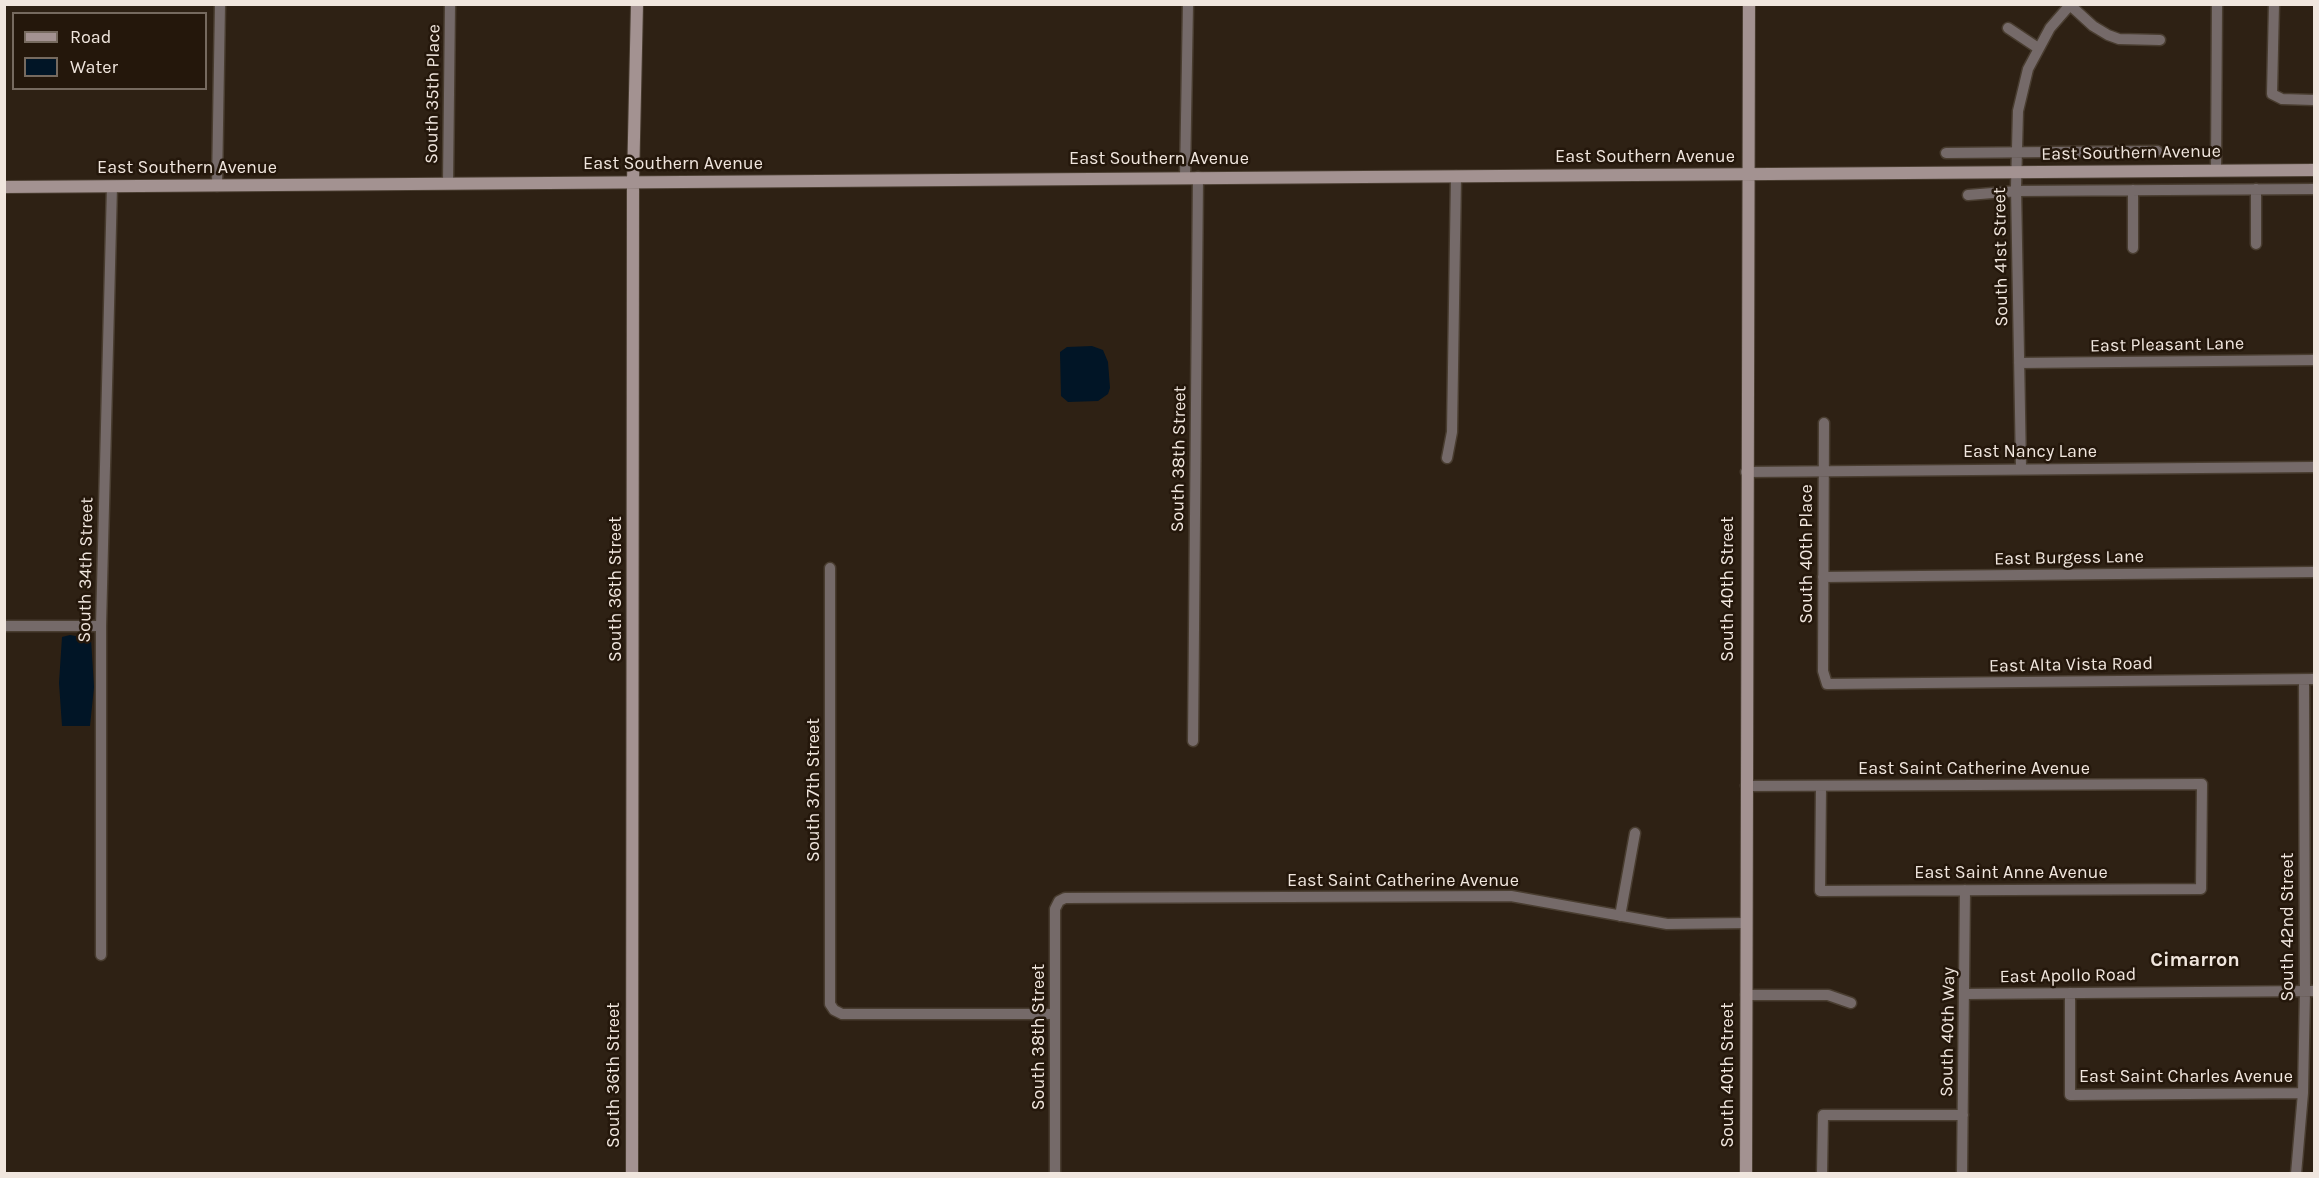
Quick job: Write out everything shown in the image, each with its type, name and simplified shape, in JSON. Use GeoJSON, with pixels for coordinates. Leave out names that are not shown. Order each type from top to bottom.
{"type":"FeatureCollection","features":[{"type":"Feature","properties":{"kind":"main road","name":"South 36th Street"},"geometry":{"type":"LineString","coordinates":[[632,1173],[633,182],[637,4]]}},
{"type":"Feature","properties":{"kind":"main road","name":"South 40th Street"},"geometry":{"type":"LineString","coordinates":[[1746,1173],[1746,471],[1749,4]]}},
{"type":"Feature","properties":{"kind":"main road","name":"East Southern Avenue"},"geometry":{"type":"LineString","coordinates":[[4,187],[2314,170]]}},
{"type":"Feature","properties":{"kind":"street"},"geometry":{"type":"LineString","coordinates":[[217,186],[220,4]]}},
{"type":"Feature","properties":{"kind":"street","name":"South 35th Place"},"geometry":{"type":"LineString","coordinates":[[448,183],[450,4]]}},
{"type":"Feature","properties":{"kind":"street"},"geometry":{"type":"LineString","coordinates":[[1185,177],[1188,4]]}},
{"type":"Feature","properties":{"kind":"street"},"geometry":{"type":"LineString","coordinates":[[2070,4],[2093,26],[2108,35],[2120,39],[2160,40]]}},
{"type":"Feature","properties":{"kind":"street","name":"South 41st Street"},"geometry":{"type":"LineString","coordinates":[[2021,468],[2016,191],[2021,93],[2038,48],[2050,27],[2070,4]]}},
{"type":"Feature","properties":{"kind":"street"},"geometry":{"type":"LineString","coordinates":[[2216,170],[2217,4]]}},
{"type":"Feature","properties":{"kind":"street"},"geometry":{"type":"LineString","coordinates":[[2274,4],[2271,84],[2275,97],[2314,100]]}},
{"type":"Feature","properties":{"kind":"street"},"geometry":{"type":"LineString","coordinates":[[2008,28],[2038,48]]}},
{"type":"Feature","properties":{"kind":"street","name":"East Southern Avenue"},"geometry":{"type":"LineString","coordinates":[[1946,153],[2157,151]]}},
{"type":"Feature","properties":{"kind":"street"},"geometry":{"type":"LineString","coordinates":[[1447,458],[1452,432],[1456,176]]}},
{"type":"Feature","properties":{"kind":"street","name":"South 38th Street"},"geometry":{"type":"LineString","coordinates":[[1193,741],[1198,177]]}},
{"type":"Feature","properties":{"kind":"street","name":"South 34th Street"},"geometry":{"type":"LineString","coordinates":[[101,955],[101,626],[112,186]]}},
{"type":"Feature","properties":{"kind":"street"},"geometry":{"type":"LineString","coordinates":[[2256,189],[2256,244]]}},
{"type":"Feature","properties":{"kind":"street","name":"East Southern Avenue"},"geometry":{"type":"LineString","coordinates":[[1968,195],[2016,191],[2314,189]]}},
{"type":"Feature","properties":{"kind":"street"},"geometry":{"type":"LineString","coordinates":[[2133,190],[2133,248]]}},
{"type":"Feature","properties":{"kind":"street","name":"East Pleasant Lane"},"geometry":{"type":"LineString","coordinates":[[2019,363],[2314,360]]}},
{"type":"Feature","properties":{"kind":"street","name":"South 40th Place"},"geometry":{"type":"LineString","coordinates":[[1824,423],[1823,671],[1827,684]]}},
{"type":"Feature","properties":{"kind":"street","name":"East Nancy Lane"},"geometry":{"type":"LineString","coordinates":[[1746,471],[2314,467]]}},
{"type":"Feature","properties":{"kind":"street","name":"South 37th Street"},"geometry":{"type":"LineString","coordinates":[[830,568],[830,1004],[834,1010],[842,1014],[1054,1014]]}},
{"type":"Feature","properties":{"kind":"street","name":"East Burgess Lane"},"geometry":{"type":"LineString","coordinates":[[1823,576],[2314,572]]}},
{"type":"Feature","properties":{"kind":"street"},"geometry":{"type":"LineString","coordinates":[[4,626],[101,626]]}},
{"type":"Feature","properties":{"kind":"street","name":"East Alta Vista Road"},"geometry":{"type":"LineString","coordinates":[[1827,684],[2309,680]]}},
{"type":"Feature","properties":{"kind":"street","name":"South 42nd Street"},"geometry":{"type":"LineString","coordinates":[[2296,1173],[2310,991],[2309,680]]}},
{"type":"Feature","properties":{"kind":"street","name":"East Saint Catherine Avenue"},"geometry":{"type":"LineString","coordinates":[[1746,786],[2202,784],[2201,889]]}},
{"type":"Feature","properties":{"kind":"street","name":"East Saint Anne Avenue"},"geometry":{"type":"LineString","coordinates":[[1821,786],[1820,891],[2201,889]]}},
{"type":"Feature","properties":{"kind":"street"},"geometry":{"type":"LineString","coordinates":[[1620,916],[1635,833]]}},
{"type":"Feature","properties":{"kind":"street","name":"South 40th Way"},"geometry":{"type":"LineString","coordinates":[[1962,1173],[1965,890]]}},
{"type":"Feature","properties":{"kind":"street","name":"East Saint Catherine Avenue"},"geometry":{"type":"LineString","coordinates":[[1059,901],[1065,898],[1511,896],[1667,924],[1746,923]]}},
{"type":"Feature","properties":{"kind":"street","name":"South 38th Street"},"geometry":{"type":"LineString","coordinates":[[1055,1173],[1055,909],[1059,901]]}},
{"type":"Feature","properties":{"kind":"street","name":"East Apollo Road"},"geometry":{"type":"LineString","coordinates":[[1965,994],[2310,991]]}},
{"type":"Feature","properties":{"kind":"street","name":"East Saint Charles Avenue"},"geometry":{"type":"LineString","coordinates":[[2070,993],[2070,1095],[2303,1093]]}},
{"type":"Feature","properties":{"kind":"street"},"geometry":{"type":"LineString","coordinates":[[1746,995],[1828,995],[1851,1003]]}},
{"type":"Feature","properties":{"kind":"street"},"geometry":{"type":"LineString","coordinates":[[1822,1173],[1822,1114],[1963,1114]]}},
{"type":"Feature","properties":{"kind":"water"},"geometry":{"type":"Polygon","coordinates":[[[1092,346],[1103,350],[1108,362],[1110,388],[1108,394],[1098,401],[1068,402],[1061,396],[1060,352],[1067,347],[1092,346]]]}},
{"type":"Feature","properties":{"kind":"water"},"geometry":{"type":"Polygon","coordinates":[[[70,635],[91,639],[94,687],[90,726],[62,726],[59,683],[62,637],[70,635]]]}},
{"type":"Feature","properties":{"kind":"district","name":"Cimarron"},"geometry":{"type":"Point","coordinates":[2195,960]}}]}
